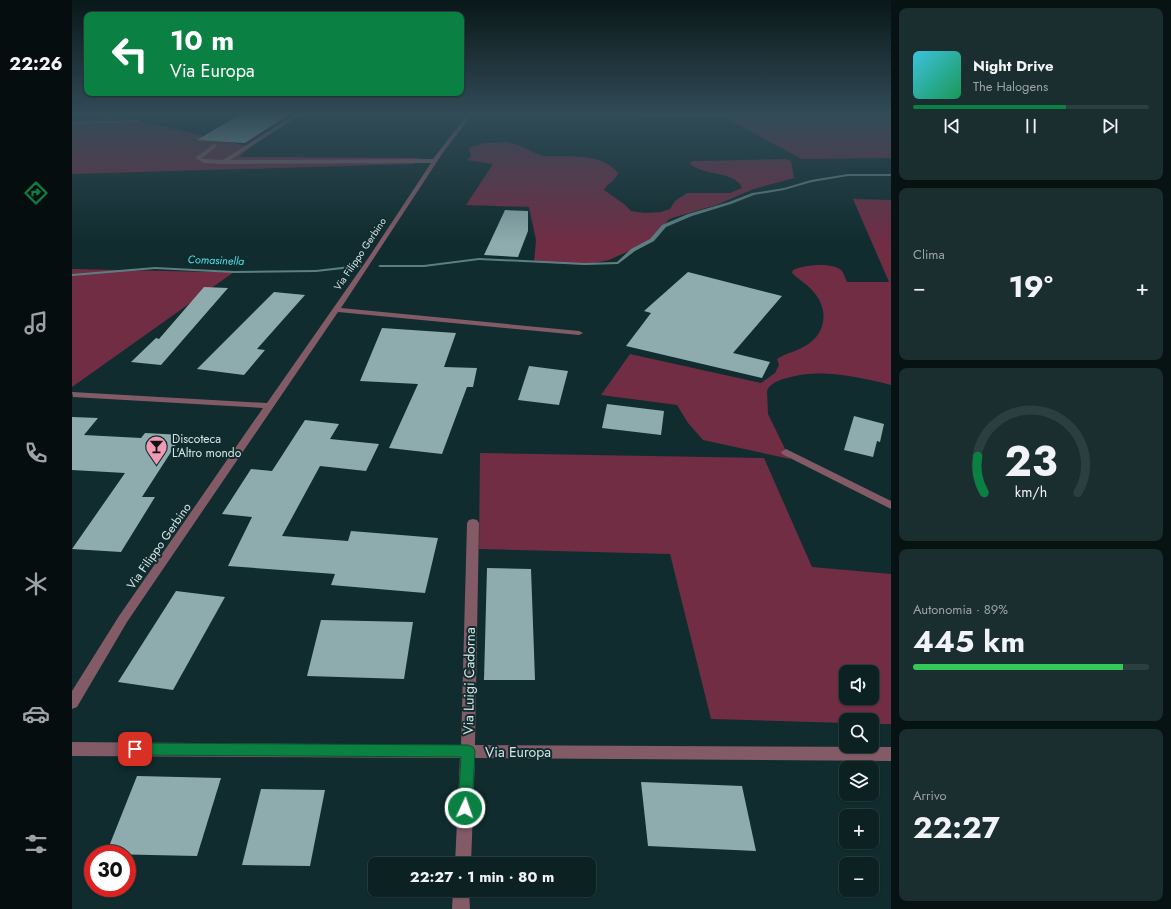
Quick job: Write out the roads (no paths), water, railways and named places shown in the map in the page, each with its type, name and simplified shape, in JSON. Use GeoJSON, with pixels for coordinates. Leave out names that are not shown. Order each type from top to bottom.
{"type":"FeatureCollection","features":[{"type":"Feature","properties":{"kind":"street"},"geometry":{"type":"LineString","coordinates":[[199,157],[204,161],[224,162],[435,161]]}},
{"type":"Feature","properties":{"kind":"street"},"geometry":{"type":"LineString","coordinates":[[224,162],[231,157]]}},
{"type":"Feature","properties":{"kind":"street","name":"Via Filippo Gerbino"},"geometry":{"type":"LineString","coordinates":[[72,703],[123,619],[336,310],[438,157]]}},
{"type":"Feature","properties":{"kind":"street"},"geometry":{"type":"LineString","coordinates":[[336,310],[579,333]]}},
{"type":"Feature","properties":{"kind":"street"},"geometry":{"type":"LineString","coordinates":[[73,394],[270,406]]}},
{"type":"Feature","properties":{"kind":"street"},"geometry":{"type":"LineString","coordinates":[[786,452],[891,505]]}},
{"type":"Feature","properties":{"kind":"street","name":"Via Luigi Cadorna"},"geometry":{"type":"LineString","coordinates":[[463,857],[468,751],[473,523]]}},
{"type":"Feature","properties":{"kind":"street","name":"Via Europa"},"geometry":{"type":"LineString","coordinates":[[72,749],[891,754]]}},
{"type":"Feature","properties":{"kind":"street"},"geometry":{"type":"LineString","coordinates":[[460,909],[461,897]]}},
{"type":"Feature","properties":{"kind":"waterway"},"geometry":{"type":"LineString","coordinates":[[380,266],[424,266],[479,259],[585,264],[618,263],[633,250],[652,240],[664,226],[690,215],[730,203],[753,194],[784,189],[811,181],[848,175],[891,175]]}},
{"type":"Feature","properties":{"kind":"waterway","name":"Comasinella"},"geometry":{"type":"LineString","coordinates":[[72,275],[155,268],[234,272],[316,271],[359,266]]}},
{"type":"Feature","properties":{"kind":"place","name":"Discoteca L'Altro mondo"},"geometry":{"type":"Point","coordinates":[156,466]}}]}
